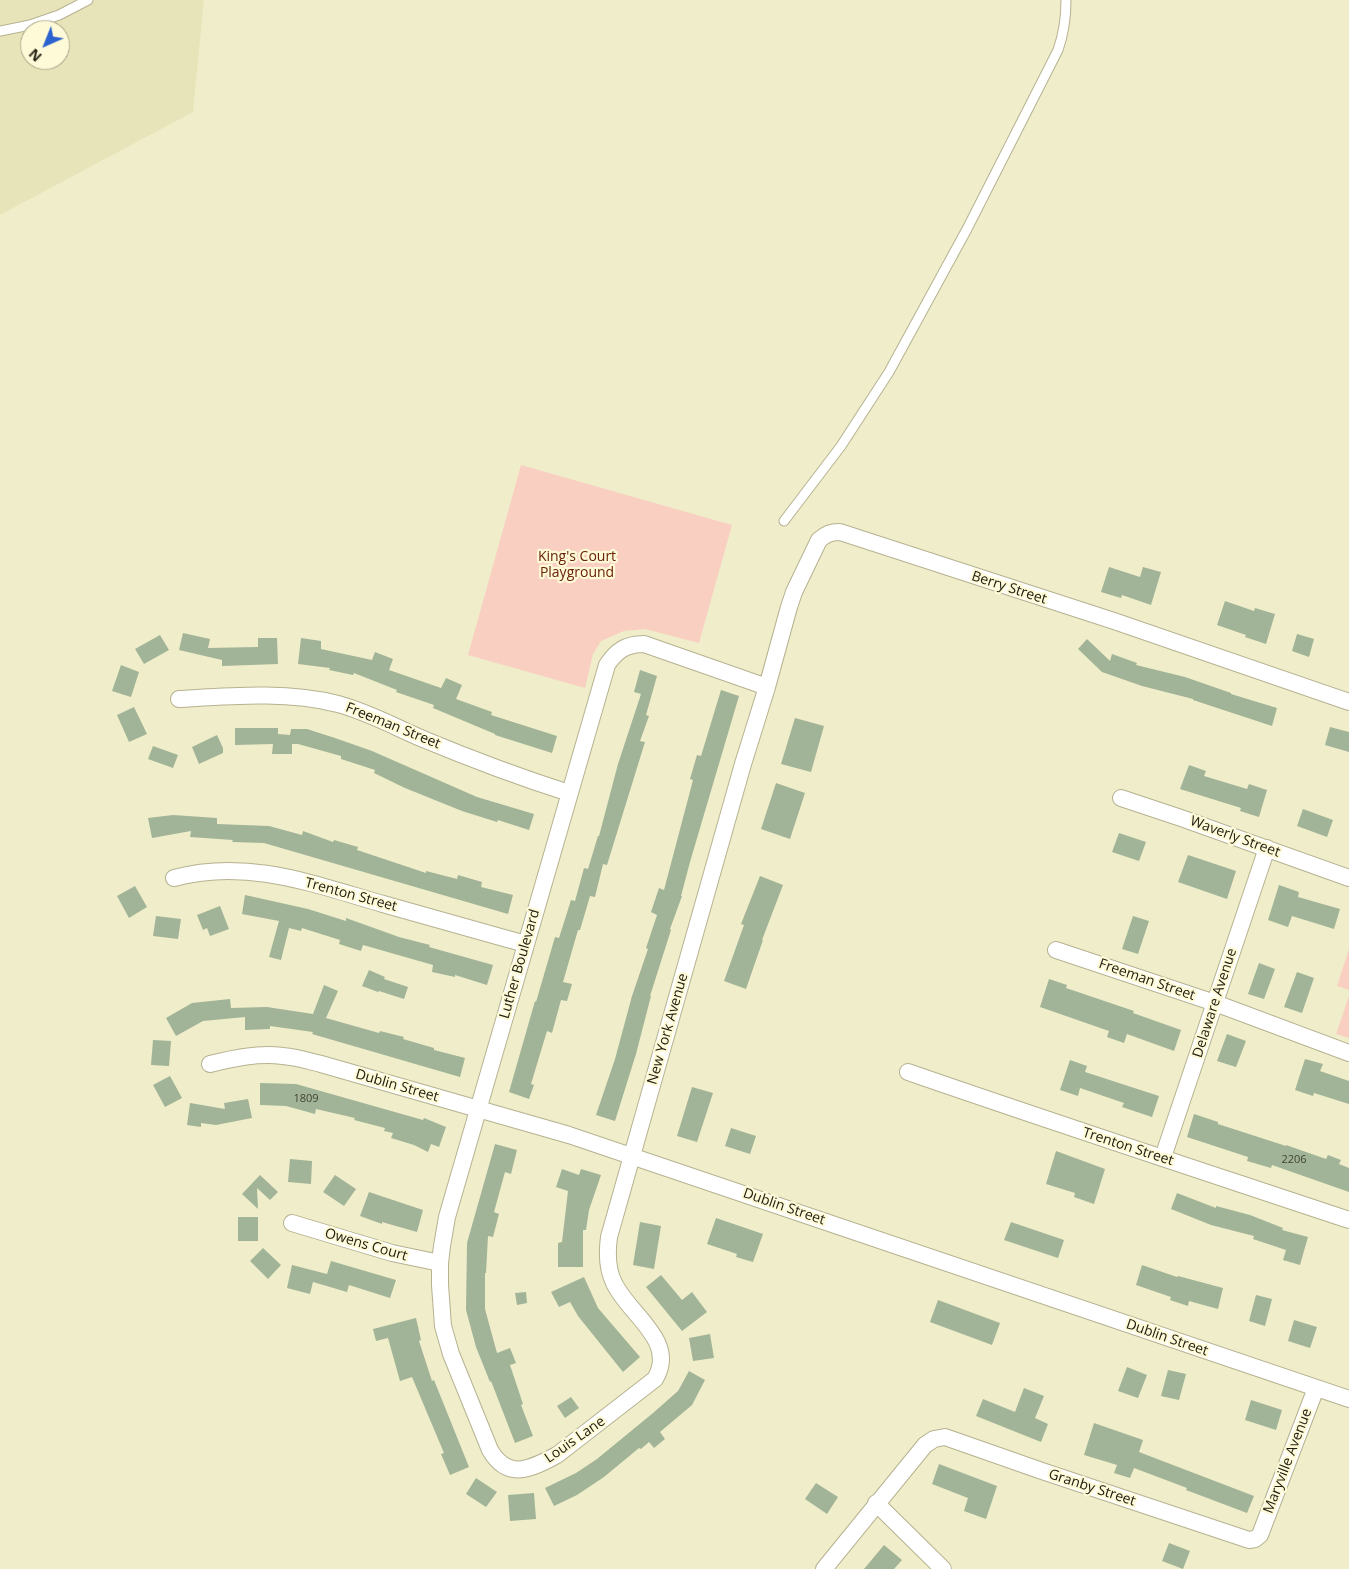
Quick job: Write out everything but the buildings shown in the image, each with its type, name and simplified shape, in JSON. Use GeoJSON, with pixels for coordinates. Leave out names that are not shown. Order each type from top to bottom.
{"type":"FeatureCollection","features":[{"type":"Feature","properties":{"kind":"street","name":"Berry Street"},"geometry":{"type":"LineString","coordinates":[[767,687],[794,592],[819,540],[826,534],[840,532],[1123,624],[1349,702]]}},
{"type":"Feature","properties":{"kind":"street","name":"Luther Boulevard"},"geometry":{"type":"LineString","coordinates":[[483,1433],[443,1326],[440,1285],[442,1246],[447,1217],[606,665],[613,655],[622,648],[633,644],[644,644],[767,687]]}},
{"type":"Feature","properties":{"kind":"street","name":"New York Avenue"},"geometry":{"type":"LineString","coordinates":[[662,1361],[656,1339],[624,1299],[614,1282],[609,1267],[609,1237],[740,774],[767,687]]}},
{"type":"Feature","properties":{"kind":"street","name":"Freeman Street"},"geometry":{"type":"LineString","coordinates":[[179,699],[287,697],[314,699],[339,704],[369,714],[483,764],[569,792]]}},
{"type":"Feature","properties":{"kind":"street","name":"Waverly Street"},"geometry":{"type":"LineString","coordinates":[[1121,798],[1349,878]]}},
{"type":"Feature","properties":{"kind":"street","name":"Delaware Avenue"},"geometry":{"type":"LineString","coordinates":[[1163,1157],[1267,848]]}},
{"type":"Feature","properties":{"kind":"street","name":"Trenton Street"},"geometry":{"type":"LineString","coordinates":[[174,878],[194,873],[216,871],[262,872],[319,885],[526,944]]}},
{"type":"Feature","properties":{"kind":"street","name":"Freeman Street"},"geometry":{"type":"LineString","coordinates":[[1056,950],[1215,1003],[1349,1053]]}},
{"type":"Feature","properties":{"kind":"street","name":"Dublin Street"},"geometry":{"type":"LineString","coordinates":[[210,1064],[239,1057],[284,1056],[321,1064],[569,1135],[1349,1399]]}},
{"type":"Feature","properties":{"kind":"street","name":"Trenton Street"},"geometry":{"type":"LineString","coordinates":[[908,1072],[1067,1128],[1163,1157],[1349,1220]]}},
{"type":"Feature","properties":{"kind":"street","name":"Owens Court"},"geometry":{"type":"LineString","coordinates":[[292,1223],[392,1253],[440,1263]]}},
{"type":"Feature","properties":{"kind":"street","name":"Louis Lane"},"geometry":{"type":"LineString","coordinates":[[483,1433],[496,1460],[503,1466],[514,1470],[522,1470],[540,1464],[557,1455],[654,1379],[660,1370],[662,1361]]}},
{"type":"Feature","properties":{"kind":"street","name":"Maryville Avenue"},"geometry":{"type":"LineString","coordinates":[[1260,1535],[1316,1388]]}},
{"type":"Feature","properties":{"kind":"street","name":"Granby Street"},"geometry":{"type":"LineString","coordinates":[[876,1504],[924,1445],[934,1439],[945,1437],[1042,1472],[1249,1540],[1255,1539],[1260,1535]]}},
{"type":"Feature","properties":{"kind":"street"},"geometry":{"type":"LineString","coordinates":[[824,1569],[876,1504],[943,1569]]}},
{"type":"Feature","properties":{"kind":"lane"},"geometry":{"type":"LineString","coordinates":[[0,32],[30,25],[59,15],[88,0]]}},
{"type":"Feature","properties":{"kind":"lane"},"geometry":{"type":"LineString","coordinates":[[784,521],[841,446],[889,372],[967,228],[1058,50],[1064,32],[1066,0]]}},
{"type":"Feature","properties":{"kind":"shaded area"},"geometry":{"type":"Polygon","coordinates":[[[0,0],[204,0],[193,112],[0,215],[0,0]]]}},
{"type":"Feature","properties":{"kind":"green space","name":"King's Court Playground"},"geometry":{"type":"Polygon","coordinates":[[[521,465],[732,525],[699,643],[645,629],[624,631],[601,641],[593,654],[585,688],[468,655],[521,465]]]}},
{"type":"Feature","properties":{"kind":"green space"},"geometry":{"type":"Polygon","coordinates":[[[1349,949],[1349,990],[1337,986],[1349,949]]]}},
{"type":"Feature","properties":{"kind":"green space"},"geometry":{"type":"Polygon","coordinates":[[[1349,996],[1349,1038],[1336,1034],[1349,996]]]}}]}
